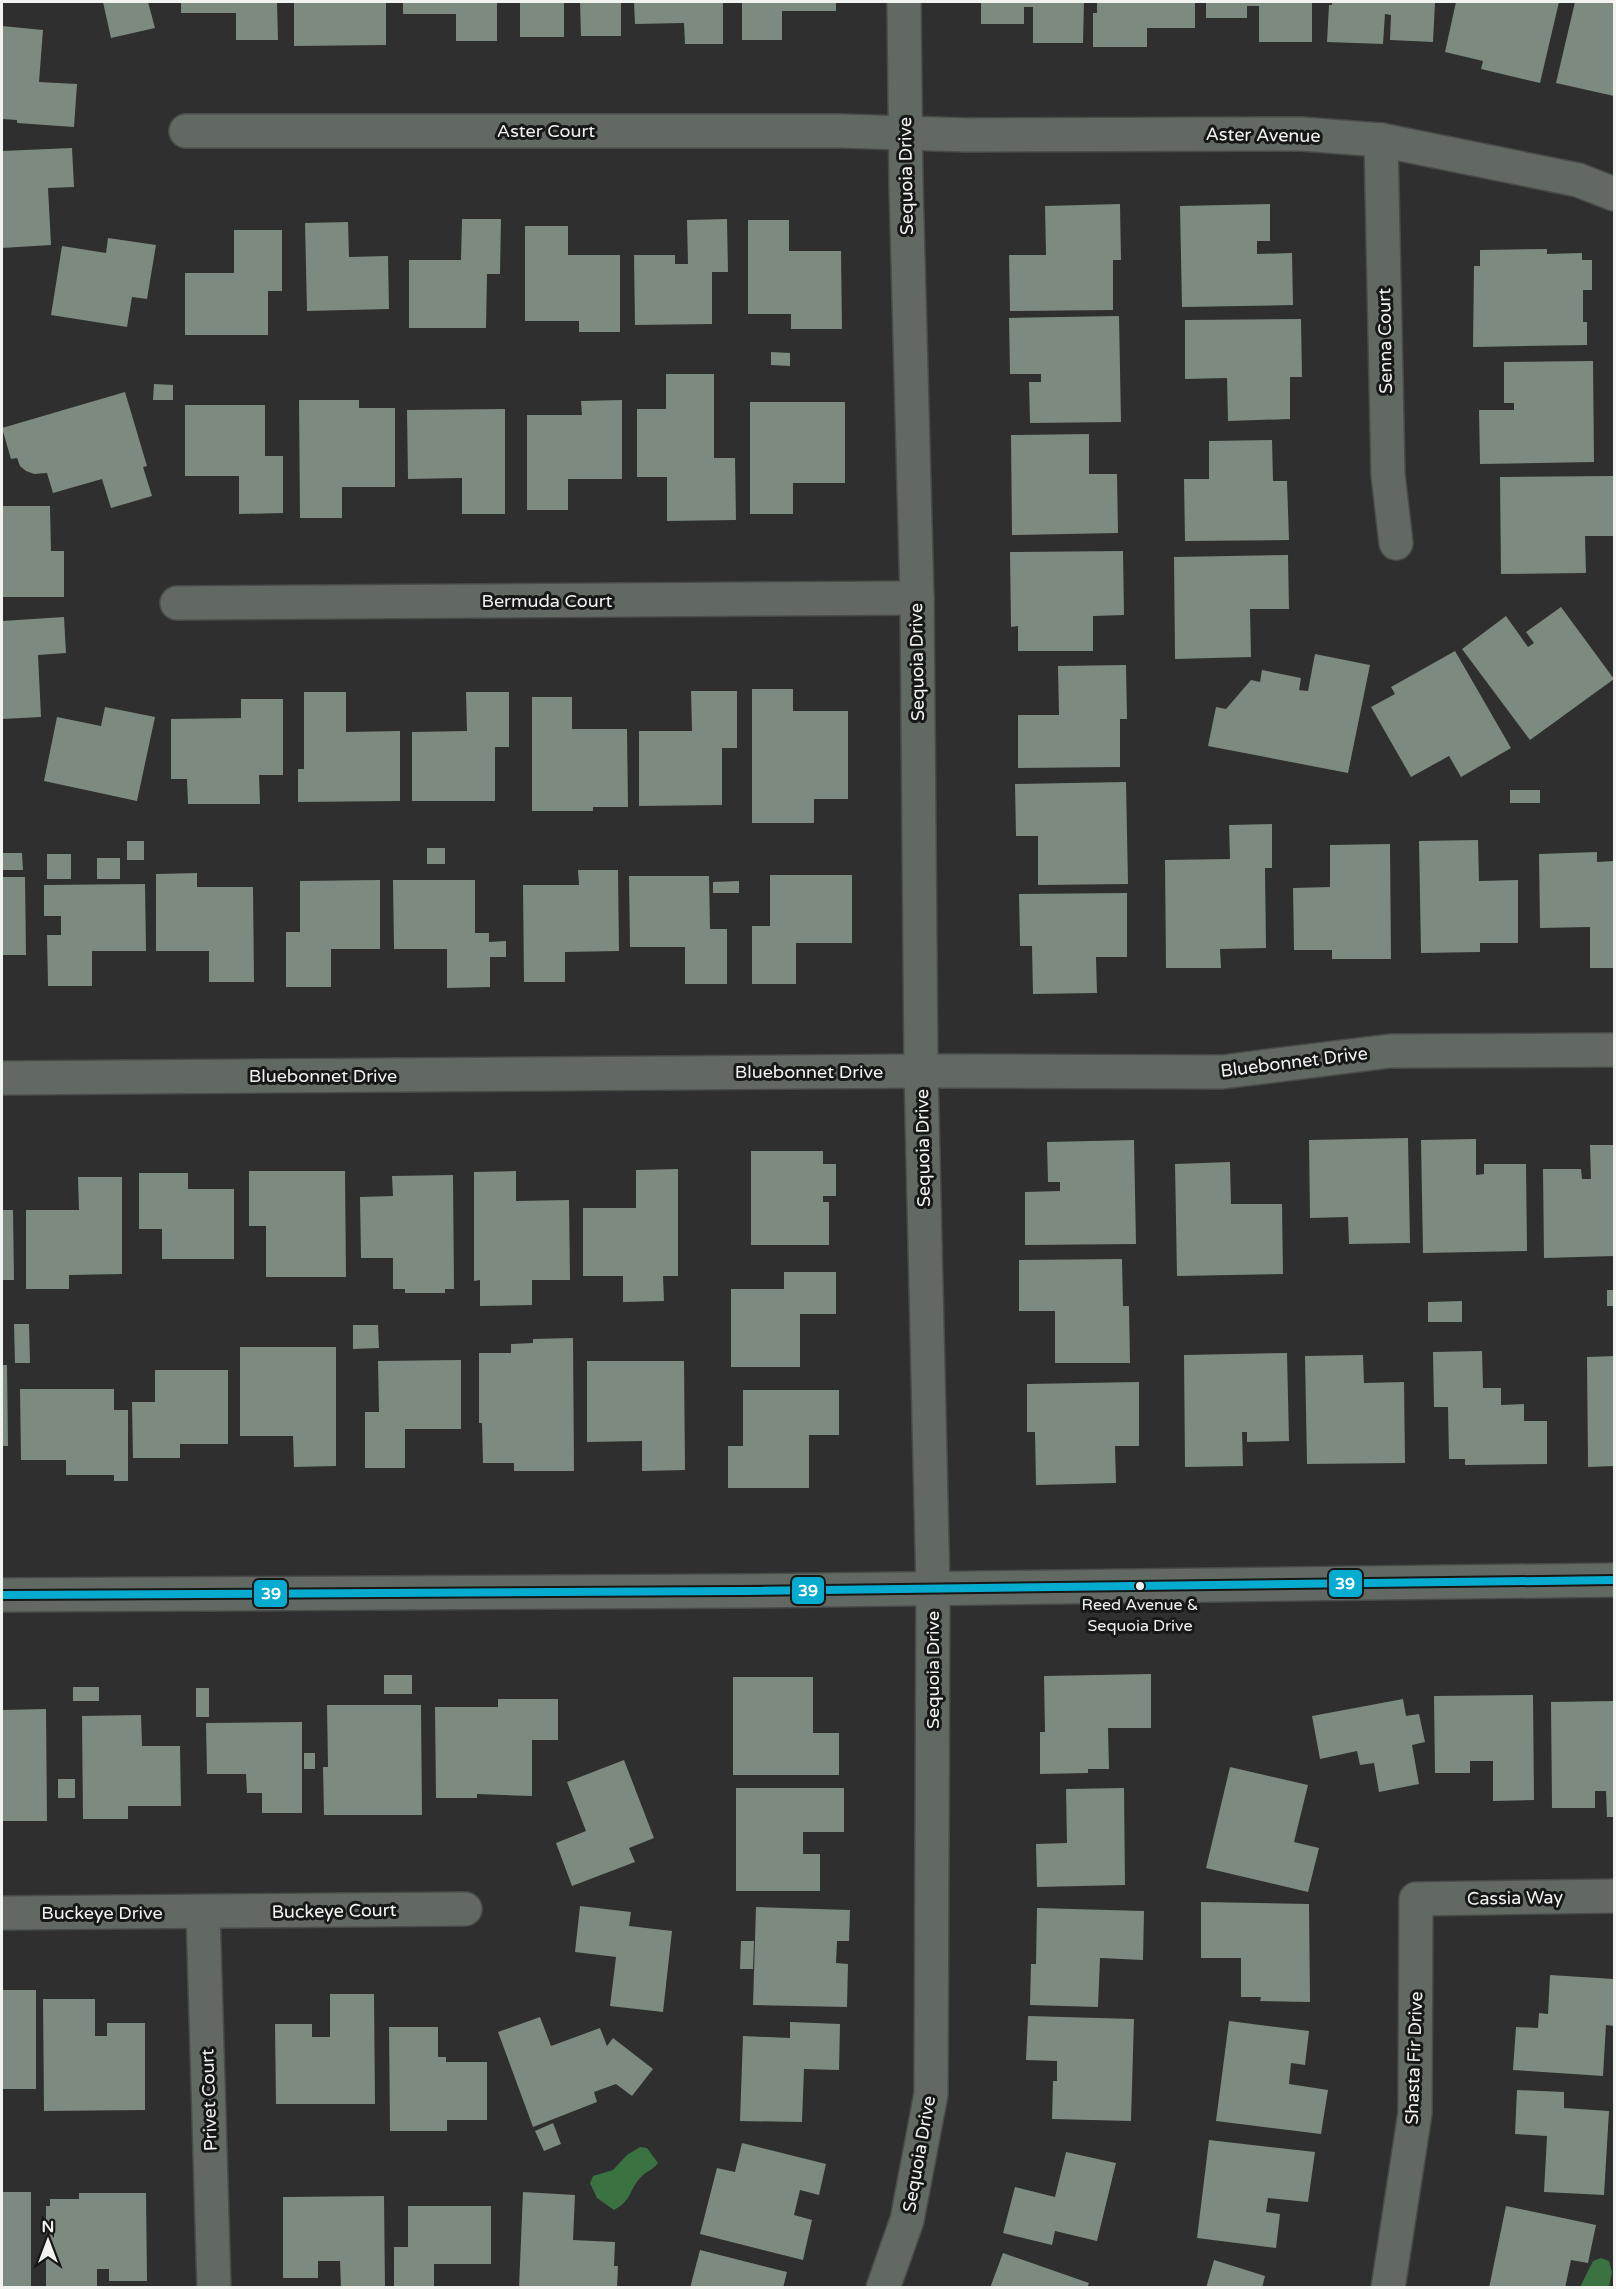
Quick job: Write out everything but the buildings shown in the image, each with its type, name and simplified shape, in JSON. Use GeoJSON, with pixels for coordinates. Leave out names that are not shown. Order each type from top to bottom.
{"type":"FeatureCollection","features":[{"type":"Feature","properties":{"kind":"street","name":"Sequoia Drive"},"geometry":{"type":"LineString","coordinates":[[883,2288],[907,2220],[931,2094],[933,1589],[921,1071],[917,598],[905,133],[904,2]]}},
{"type":"Feature","properties":{"kind":"street","name":"Aster Court"},"geometry":{"type":"LineString","coordinates":[[186,131],[905,133]]}},
{"type":"Feature","properties":{"kind":"street","name":"Aster Avenue"},"geometry":{"type":"LineString","coordinates":[[905,133],[967,135],[1301,134],[1381,140],[1578,180],[1614,194]]}},
{"type":"Feature","properties":{"kind":"street","name":"Senna Court"},"geometry":{"type":"LineString","coordinates":[[1381,140],[1388,475],[1396,543]]}},
{"type":"Feature","properties":{"kind":"street","name":"Bermuda Court"},"geometry":{"type":"LineString","coordinates":[[177,603],[917,598]]}},
{"type":"Feature","properties":{"kind":"street","name":"Bluebonnet Drive"},"geometry":{"type":"LineString","coordinates":[[2,1078],[921,1071],[1222,1072],[1390,1051],[1614,1050]]}},
{"type":"Feature","properties":{"kind":"street"},"geometry":{"type":"LineString","coordinates":[[2,1595],[933,1589],[1614,1580]]}},
{"type":"Feature","properties":{"kind":"street","name":"Cassia Way"},"geometry":{"type":"LineString","coordinates":[[1416,1899],[1614,1896]]}},
{"type":"Feature","properties":{"kind":"street","name":"Shasta Fir Drive"},"geometry":{"type":"LineString","coordinates":[[1388,2288],[1415,2113],[1416,1899]]}},
{"type":"Feature","properties":{"kind":"street","name":"Buckeye Court"},"geometry":{"type":"LineString","coordinates":[[204,1912],[465,1909]]}},
{"type":"Feature","properties":{"kind":"street","name":"Buckeye Drive"},"geometry":{"type":"LineString","coordinates":[[2,1914],[204,1912]]}},
{"type":"Feature","properties":{"kind":"street","name":"Privet Court"},"geometry":{"type":"LineString","coordinates":[[204,1912],[214,2288]]}},
{"type":"Feature","properties":{"kind":"shaded area"},"geometry":{"type":"Polygon","coordinates":[[[640,2147],[647,2148],[658,2163],[642,2176],[628,2199],[614,2210],[597,2198],[590,2183],[593,2176],[613,2170],[627,2155],[640,2147]]]}},
{"type":"Feature","properties":{"kind":"shaded area"},"geometry":{"type":"Polygon","coordinates":[[[1601,2258],[1609,2261],[1612,2272],[1609,2287],[1580,2287],[1593,2261],[1601,2258]]]}},
{"type":"Feature","properties":{"kind":"transit line","name":"39"},"geometry":{"type":"LineString","coordinates":[[2,1595],[741,1591],[1614,1580]]}},
{"type":"Feature","properties":{"kind":"place","name":"Reed Avenue & Sequoia Drive"},"geometry":{"type":"Point","coordinates":[1140,1586]}}]}
